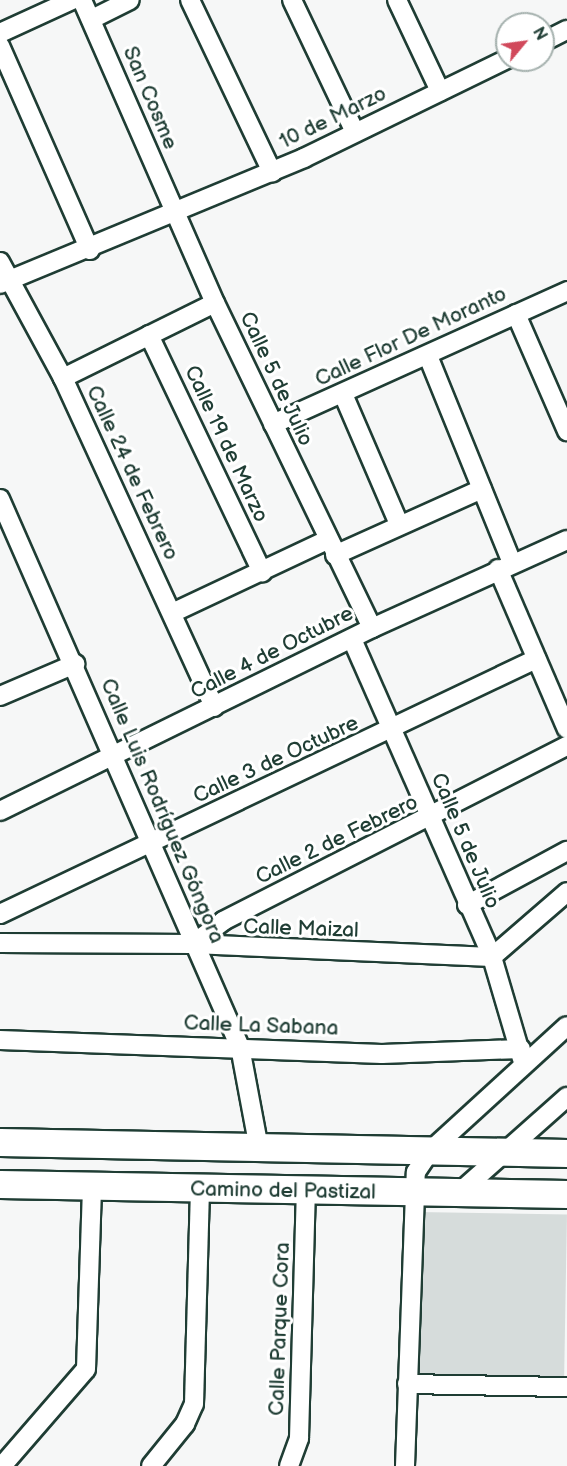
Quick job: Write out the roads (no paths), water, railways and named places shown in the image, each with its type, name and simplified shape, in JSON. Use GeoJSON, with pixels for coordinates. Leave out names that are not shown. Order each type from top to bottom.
{"type":"FeatureCollection","features":[{"type":"Feature","properties":{"kind":"street"},"geometry":{"type":"LineString","coordinates":[[0,33],[72,0]]}},
{"type":"Feature","properties":{"kind":"street","name":"San Cosme"},"geometry":{"type":"LineString","coordinates":[[82,0],[176,213]]}},
{"type":"Feature","properties":{"kind":"street"},"geometry":{"type":"LineString","coordinates":[[92,19],[130,0]]}},
{"type":"Feature","properties":{"kind":"street"},"geometry":{"type":"LineString","coordinates":[[190,0],[273,172]]}},
{"type":"Feature","properties":{"kind":"street"},"geometry":{"type":"LineString","coordinates":[[292,0],[355,132]]}},
{"type":"Feature","properties":{"kind":"street"},"geometry":{"type":"LineString","coordinates":[[397,0],[440,91]]}},
{"type":"Feature","properties":{"kind":"street"},"geometry":{"type":"LineString","coordinates":[[0,46],[90,250]]}},
{"type":"Feature","properties":{"kind":"street","name":"10 de Marzo"},"geometry":{"type":"LineString","coordinates":[[5,283],[90,250],[273,172],[495,65]]}},
{"type":"Feature","properties":{"kind":"street","name":"Calle 5 de Julio"},"geometry":{"type":"LineString","coordinates":[[176,213],[215,303],[331,548],[372,628]]}},
{"type":"Feature","properties":{"kind":"street","name":"Calle 24 de Febrero"},"geometry":{"type":"LineString","coordinates":[[0,262],[5,283],[63,378],[214,707]]}},
{"type":"Feature","properties":{"kind":"street","name":"Calle Flor De Moranto"},"geometry":{"type":"LineString","coordinates":[[273,424],[428,356],[567,291]]}},
{"type":"Feature","properties":{"kind":"street"},"geometry":{"type":"LineString","coordinates":[[63,378],[215,303]]}},
{"type":"Feature","properties":{"kind":"street"},"geometry":{"type":"LineString","coordinates":[[516,314],[567,431]]}},
{"type":"Feature","properties":{"kind":"street","name":"Calle 19 de Marzo"},"geometry":{"type":"LineString","coordinates":[[149,335],[261,572]]}},
{"type":"Feature","properties":{"kind":"street"},"geometry":{"type":"LineString","coordinates":[[428,356],[482,489],[536,659],[567,729]]}},
{"type":"Feature","properties":{"kind":"street"},"geometry":{"type":"LineString","coordinates":[[343,394],[399,524]]}},
{"type":"Feature","properties":{"kind":"street"},"geometry":{"type":"LineString","coordinates":[[172,613],[261,572],[399,524],[482,489]]}},
{"type":"Feature","properties":{"kind":"street","name":"Calle Luis Rodríguez Góngora"},"geometry":{"type":"LineString","coordinates":[[0,499],[116,757],[193,944],[240,1047],[258,1149]]}},
{"type":"Feature","properties":{"kind":"street","name":"Calle 4 de Octubre"},"geometry":{"type":"LineString","coordinates":[[0,811],[116,757],[372,628],[505,566],[567,540]]}},
{"type":"Feature","properties":{"kind":"street","name":"Calle 5 de Julio"},"geometry":{"type":"LineString","coordinates":[[351,639],[393,729],[467,905],[492,957],[522,1058]]}},
{"type":"Feature","properties":{"kind":"street","name":"Calle 3 de Octubre"},"geometry":{"type":"LineString","coordinates":[[0,914],[536,659]]}},
{"type":"Feature","properties":{"kind":"street"},"geometry":{"type":"LineString","coordinates":[[1,692],[75,664]]}},
{"type":"Feature","properties":{"kind":"street","name":"Calle 2 de Febrero"},"geometry":{"type":"LineString","coordinates":[[193,944],[223,921],[431,820],[567,746]]}},
{"type":"Feature","properties":{"kind":"street"},"geometry":{"type":"LineString","coordinates":[[467,905],[567,850]]}},
{"type":"Feature","properties":{"kind":"street"},"geometry":{"type":"LineString","coordinates":[[492,957],[567,892]]}},
{"type":"Feature","properties":{"kind":"street","name":"Calle Maizal"},"geometry":{"type":"LineString","coordinates":[[0,943],[193,944],[492,957]]}},
{"type":"Feature","properties":{"kind":"street"},"geometry":{"type":"LineString","coordinates":[[405,1466],[412,1193],[421,1162],[522,1058],[567,1026]]}},
{"type":"Feature","properties":{"kind":"street","name":"Calle La Sabana"},"geometry":{"type":"LineString","coordinates":[[0,1040],[522,1058]]}},
{"type":"Feature","properties":{"kind":"street"},"geometry":{"type":"LineString","coordinates":[[461,1191],[567,1097]]}},
{"type":"Feature","properties":{"kind":"street","name":"Camino del Pastizal"},"geometry":{"type":"LineString","coordinates":[[0,1142],[258,1149],[567,1153]]}},
{"type":"Feature","properties":{"kind":"street","name":"Camino del Pastizal"},"geometry":{"type":"LineString","coordinates":[[0,1184],[200,1190],[412,1193],[461,1191],[567,1194]]}},
{"type":"Feature","properties":{"kind":"street"},"geometry":{"type":"LineString","coordinates":[[2,1466],[86,1369],[92,1186]]}},
{"type":"Feature","properties":{"kind":"street"},"geometry":{"type":"LineString","coordinates":[[151,1466],[185,1424],[194,1404],[200,1190]]}},
{"type":"Feature","properties":{"kind":"street","name":"Calle Parque Cora"},"geometry":{"type":"LineString","coordinates":[[289,1466],[299,1438],[306,1191]]}},
{"type":"Feature","properties":{"kind":"street"},"geometry":{"type":"LineString","coordinates":[[407,1384],[567,1387]]}}]}
